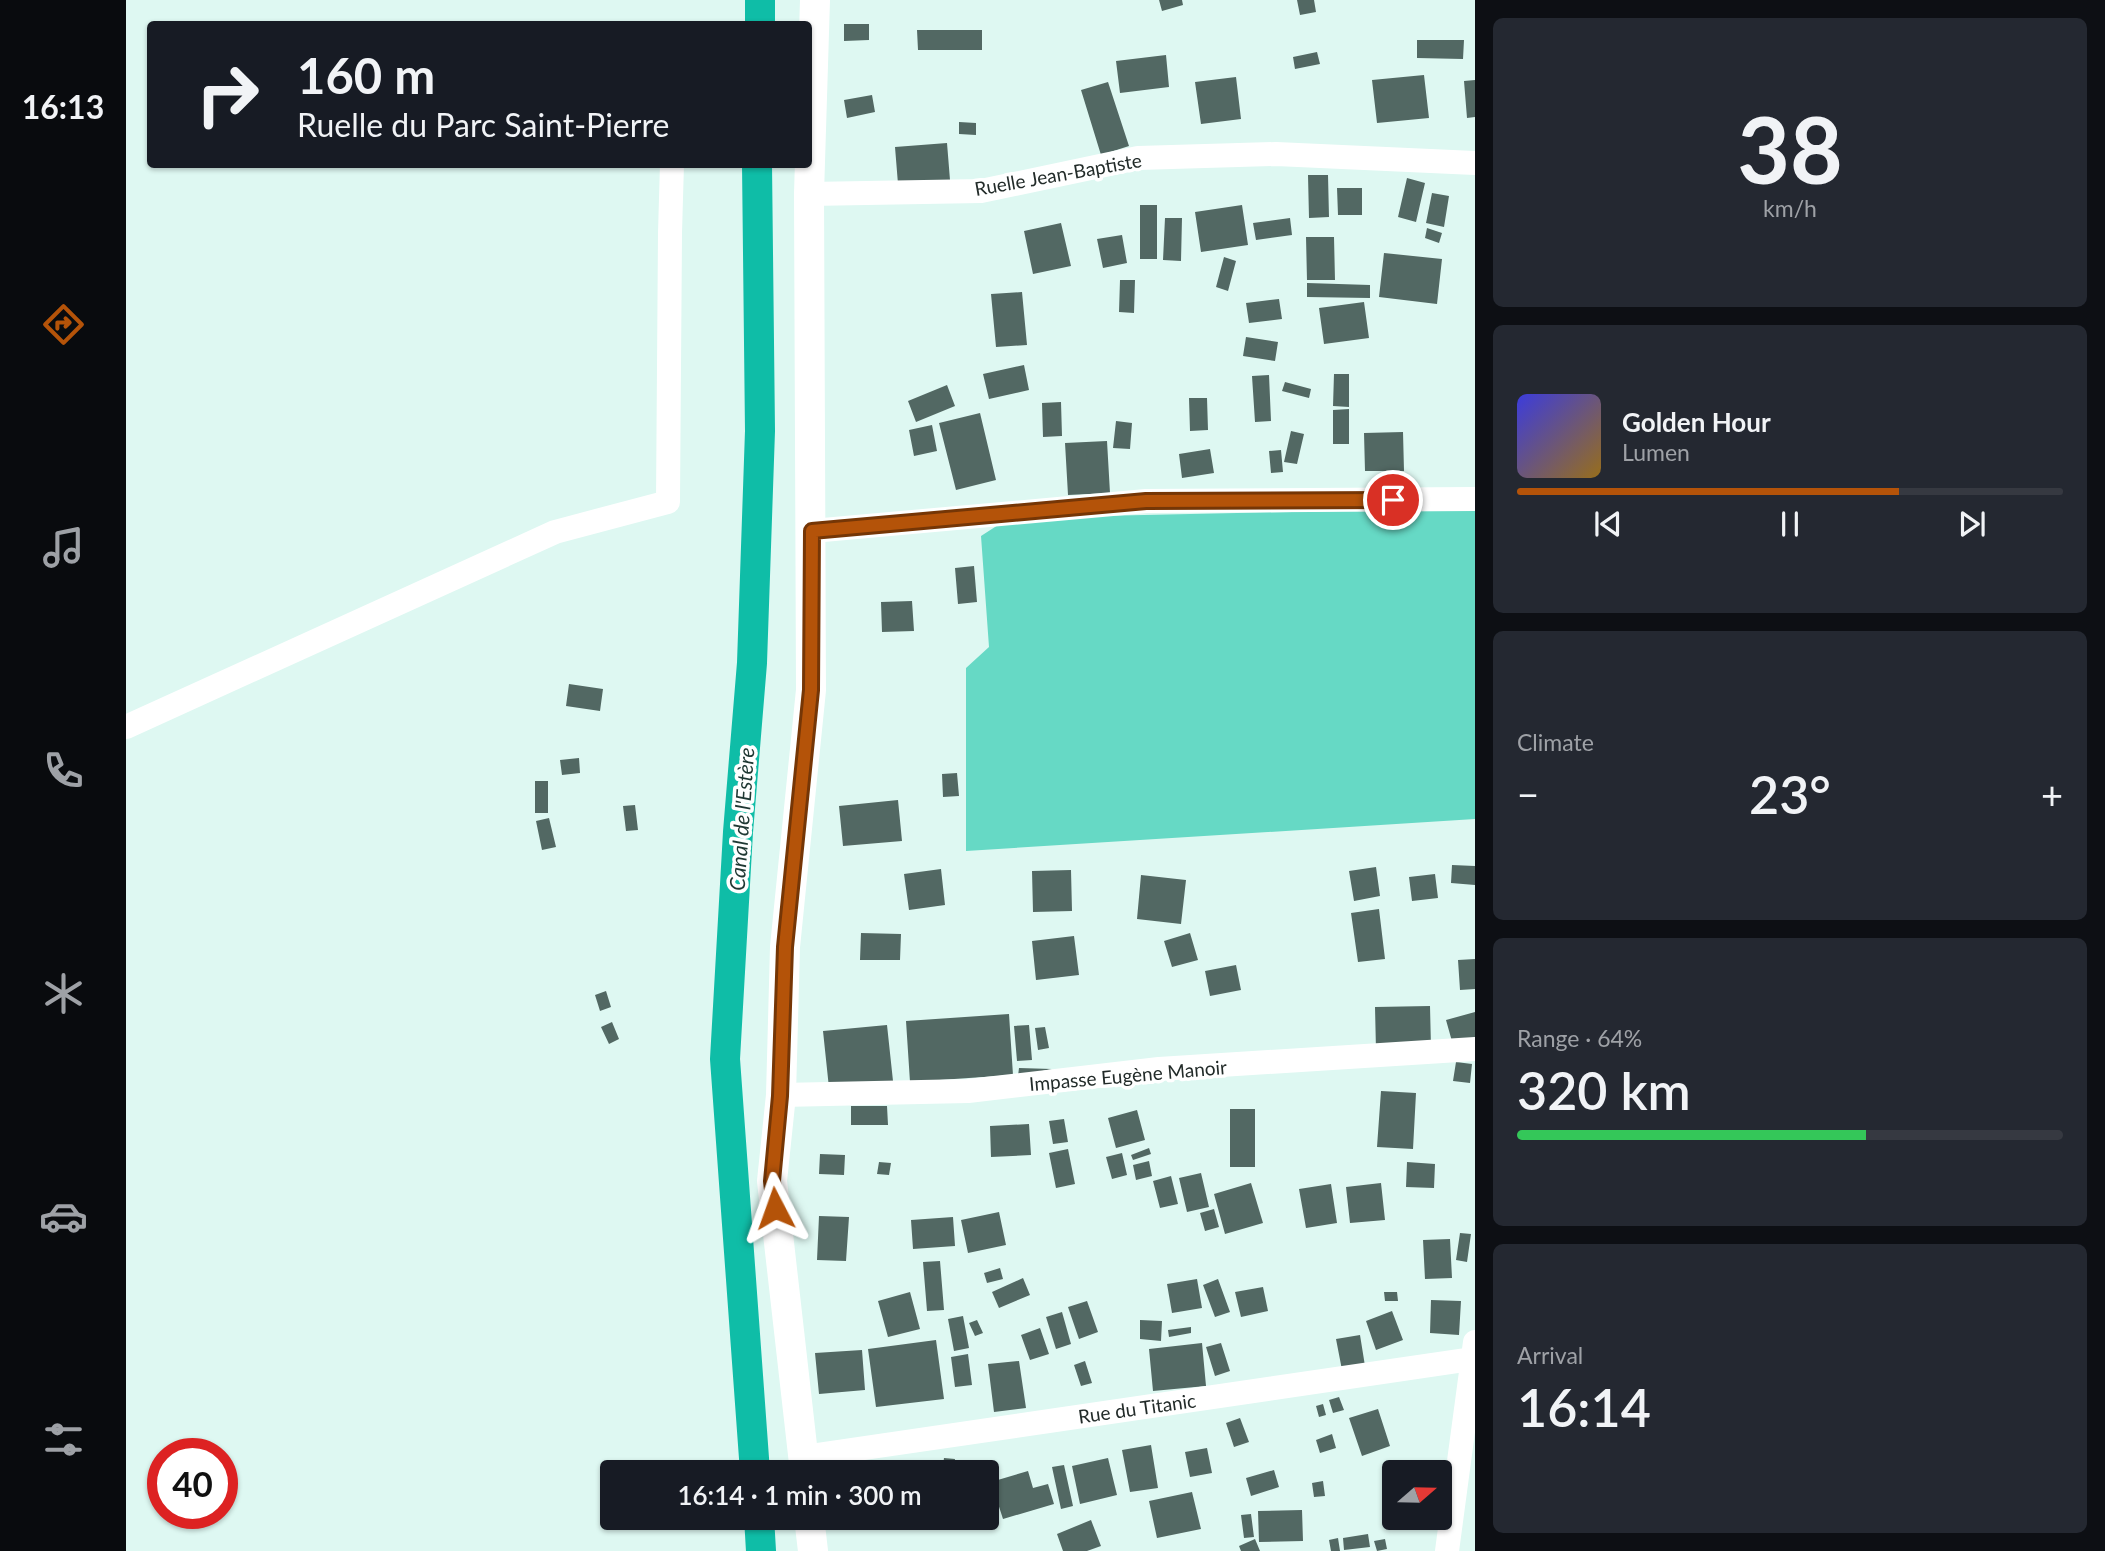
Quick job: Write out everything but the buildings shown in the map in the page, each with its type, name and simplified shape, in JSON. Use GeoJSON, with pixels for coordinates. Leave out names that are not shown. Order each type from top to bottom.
{"type":"FeatureCollection","features":[{"type":"Feature","properties":{"kind":"street"},"geometry":{"type":"LineString","coordinates":[[812,67],[816,0]]}},
{"type":"Feature","properties":{"kind":"street","name":"Ruelle Jean-Baptiste"},"geometry":{"type":"LineString","coordinates":[[810,194],[981,191],[1138,158],[1276,154],[1475,163]]}},
{"type":"Feature","properties":{"kind":"street"},"geometry":{"type":"LineString","coordinates":[[126,726],[555,532],[668,502],[672,168]]}},
{"type":"Feature","properties":{"kind":"street"},"geometry":{"type":"LineString","coordinates":[[804,1460],[772,1181],[780,1096],[785,947],[811,690],[810,168]]}},
{"type":"Feature","properties":{"kind":"street"},"geometry":{"type":"LineString","coordinates":[[812,531],[1146,501],[1475,499]]}},
{"type":"Feature","properties":{"kind":"street","name":"Impasse Eugène Manoir"},"geometry":{"type":"LineString","coordinates":[[780,1096],[968,1091],[1159,1069],[1475,1049]]}},
{"type":"Feature","properties":{"kind":"street"},"geometry":{"type":"LineString","coordinates":[[1447,1551],[1473,1350]]}},
{"type":"Feature","properties":{"kind":"street","name":"Rue du Titanic"},"geometry":{"type":"LineString","coordinates":[[827,1460],[1473,1350]]}},
{"type":"Feature","properties":{"kind":"street"},"geometry":{"type":"LineString","coordinates":[[811,1530],[813,1551]]}},
{"type":"Feature","properties":{"kind":"green space"},"geometry":{"type":"Polygon","coordinates":[[[1475,508],[1475,819],[966,851],[966,668],[989,647],[981,536],[1009,518],[1475,508]]]}},
{"type":"Feature","properties":{"kind":"waterway","name":"Canal de l'Estère"},"geometry":{"type":"LineString","coordinates":[[760,0],[760,21]]}},
{"type":"Feature","properties":{"kind":"waterway","name":"Canal de l'Estère"},"geometry":{"type":"LineString","coordinates":[[754,1460],[725,1059],[738,832],[752,663],[760,431],[757,168]]}},
{"type":"Feature","properties":{"kind":"waterway","name":"Canal de l'Estère"},"geometry":{"type":"LineString","coordinates":[[760,1530],[761,1551]]}},
{"type":"Feature","properties":{"kind":"route"},"geometry":{"type":"LineString","coordinates":[[775,1208],[772,1181],[780,1096],[785,947],[811,690],[812,531],[1146,501],[1393,500]]}}]}
